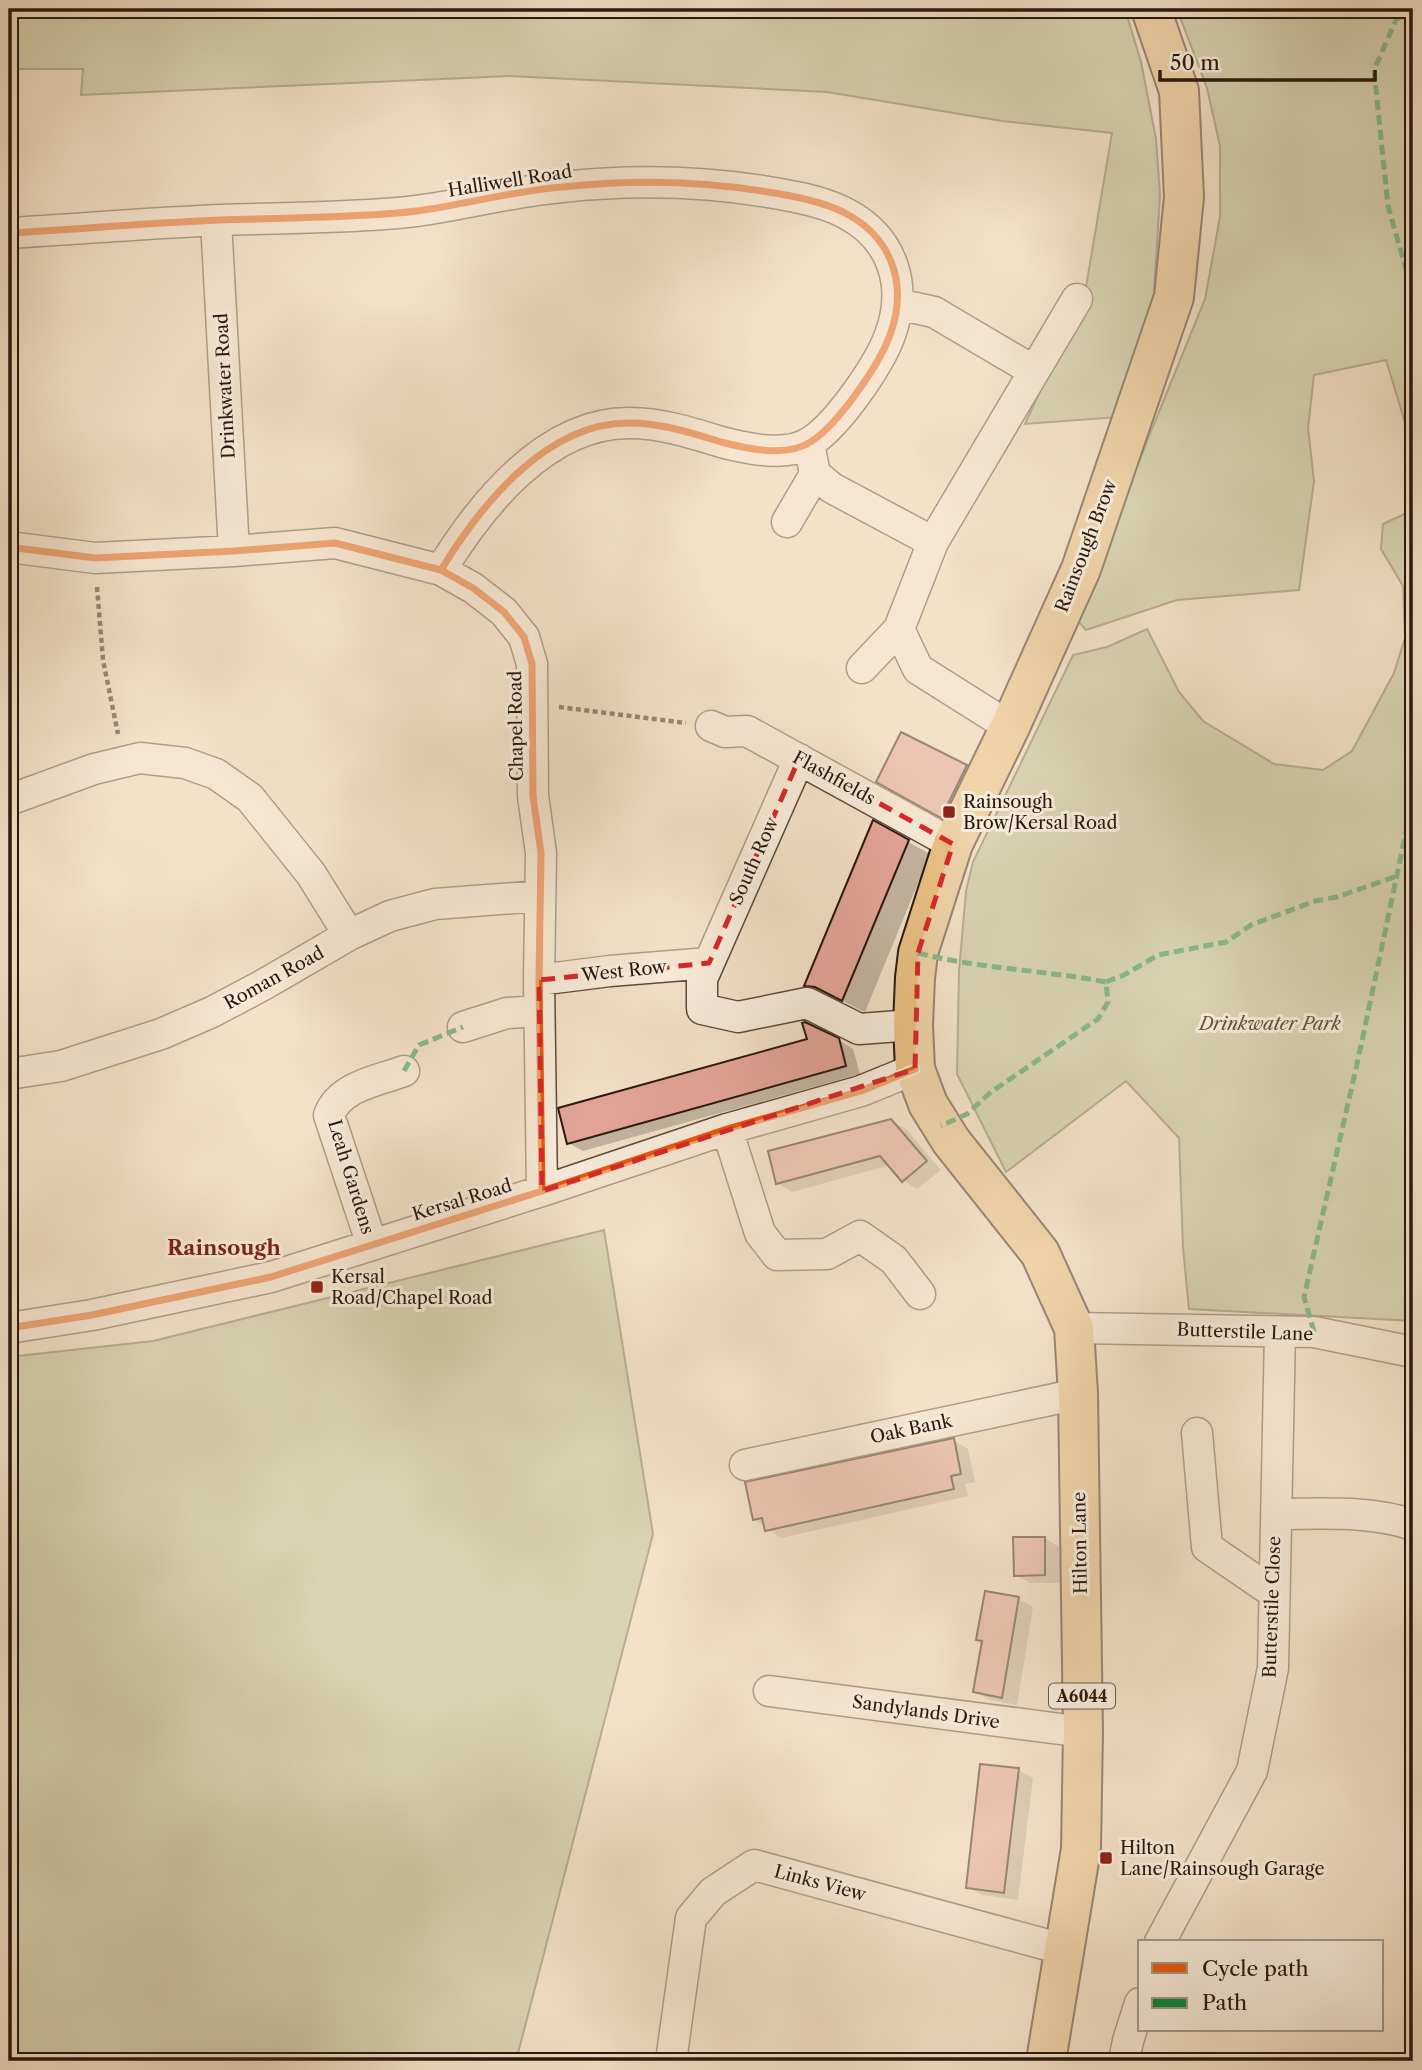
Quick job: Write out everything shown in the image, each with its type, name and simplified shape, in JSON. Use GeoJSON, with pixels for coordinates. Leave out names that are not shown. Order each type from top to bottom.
{"type":"FeatureCollection","features":[{"type":"Feature","properties":{"kind":"main road","name":"Rainsough Brow"},"geometry":{"type":"LineString","coordinates":[[915,1069],[913,1025],[918,953],[953,844],[1010,727],[1081,569],[1174,297],[1184,197],[1179,92],[1151,9]]}},
{"type":"Feature","properties":{"kind":"main road","name":"Hilton Lane"},"geometry":{"type":"LineString","coordinates":[[915,1069],[928,1104],[951,1141],[1040,1253],[1074,1328],[1078,1394],[1082,1849],[1046,2061]]}},
{"type":"Feature","properties":{"kind":"street","name":"Halliwell Road"},"geometry":{"type":"LineString","coordinates":[[9,233],[216,220],[384,215],[427,211],[561,187],[674,182],[735,186],[819,202],[846,213],[874,235],[893,263],[897,304],[894,325],[887,344],[832,425],[809,444]]}},
{"type":"Feature","properties":{"kind":"street","name":"Drinkwater Road"},"geometry":{"type":"LineString","coordinates":[[216,220],[234,551]]}},
{"type":"Feature","properties":{"kind":"street"},"geometry":{"type":"LineString","coordinates":[[862,668],[899,629],[933,542],[1077,299]]}},
{"type":"Feature","properties":{"kind":"street"},"geometry":{"type":"LineString","coordinates":[[897,304],[934,312],[1034,371]]}},
{"type":"Feature","properties":{"kind":"street"},"geometry":{"type":"LineString","coordinates":[[440,570],[459,540],[501,488],[567,438],[588,429],[616,424],[642,424],[694,434],[750,450],[778,450],[809,444],[815,474],[832,488],[933,542]]}},
{"type":"Feature","properties":{"kind":"street"},"geometry":{"type":"LineString","coordinates":[[787,522],[815,474]]}},
{"type":"Feature","properties":{"kind":"street","name":"Chapel Road"},"geometry":{"type":"LineString","coordinates":[[9,547],[95,558],[335,543],[387,554],[440,570],[473,589],[504,612],[524,637],[532,664],[533,796],[541,853],[539,1011],[542,1191]]}},
{"type":"Feature","properties":{"kind":"street"},"geometry":{"type":"LineString","coordinates":[[899,629],[918,670],[1010,727]]}},
{"type":"Feature","properties":{"kind":"street","name":"Flashfields"},"geometry":{"type":"LineString","coordinates":[[711,726],[725,732],[747,731],[953,844]]}},
{"type":"Feature","properties":{"kind":"street"},"geometry":{"type":"LineString","coordinates":[[9,800],[94,769],[140,758],[185,763],[216,774],[250,798],[311,874],[349,935]]}},
{"type":"Feature","properties":{"kind":"street","name":"South Row"},"geometry":{"type":"LineString","coordinates":[[799,759],[702,979],[702,1009],[738,1017],[807,1003],[859,1030],[913,1025]]}},
{"type":"Feature","properties":{"kind":"street","name":"Roman Road"},"geometry":{"type":"LineString","coordinates":[[9,1074],[61,1066],[161,1034],[212,1012],[349,935],[390,916],[435,904],[540,896]]}},
{"type":"Feature","properties":{"kind":"street","name":"West Row"},"geometry":{"type":"LineString","coordinates":[[539,980],[709,963]]}},
{"type":"Feature","properties":{"kind":"street"},"geometry":{"type":"LineString","coordinates":[[463,1027],[507,1013],[539,1011]]}},
{"type":"Feature","properties":{"kind":"street","name":"Kersal Road"},"geometry":{"type":"LineString","coordinates":[[9,1328],[92,1315],[271,1277],[727,1129],[861,1091],[915,1069]]}},
{"type":"Feature","properties":{"kind":"street","name":"Leah Gardens"},"geometry":{"type":"LineString","coordinates":[[372,1245],[329,1115],[334,1102],[344,1094],[404,1072]]}},
{"type":"Feature","properties":{"kind":"street"},"geometry":{"type":"LineString","coordinates":[[727,1129],[760,1233],[777,1255],[827,1254],[860,1236],[894,1260],[920,1294]]}},
{"type":"Feature","properties":{"kind":"street","name":"Butterstile Lane"},"geometry":{"type":"LineString","coordinates":[[1074,1328],[1314,1332],[1413,1352]]}},
{"type":"Feature","properties":{"kind":"street","name":"Butterstile Close"},"geometry":{"type":"LineString","coordinates":[[1161,1940],[1252,1771],[1273,1668],[1280,1332]]}},
{"type":"Feature","properties":{"kind":"street","name":"Oak Bank"},"geometry":{"type":"LineString","coordinates":[[745,1465],[1078,1394]]}},
{"type":"Feature","properties":{"kind":"street"},"geometry":{"type":"LineString","coordinates":[[1197,1433],[1206,1547],[1274,1593]]}},
{"type":"Feature","properties":{"kind":"street"},"geometry":{"type":"LineString","coordinates":[[1276,1514],[1338,1514],[1393,1518],[1413,1524]]}},
{"type":"Feature","properties":{"kind":"street","name":"Sandylands Drive"},"geometry":{"type":"LineString","coordinates":[[769,1691],[1083,1732]]}},
{"type":"Feature","properties":{"kind":"street","name":"Links View"},"geometry":{"type":"LineString","coordinates":[[671,2061],[691,1918],[713,1892],[754,1865],[1066,1950]]}},
{"type":"Feature","properties":{"kind":"street"},"geometry":{"type":"LineString","coordinates":[[1124,2061],[1138,2009]]}},
{"type":"Feature","properties":{"kind":"path"},"geometry":{"type":"LineString","coordinates":[[95,558],[103,660],[126,761]]}},
{"type":"Feature","properties":{"kind":"path"},"geometry":{"type":"LineString","coordinates":[[532,703],[711,726]]}},
{"type":"Feature","properties":{"kind":"highlighted area"},"geometry":{"type":"Polygon","coordinates":[[[799,759],[953,844],[918,953],[915,1069],[542,1191],[539,980],[709,963],[799,759]]]}},
{"type":"Feature","properties":{"kind":"green space"},"geometry":{"type":"Polygon","coordinates":[[[9,9],[1125,9],[1141,62],[1156,139],[1160,195],[1154,294],[1118,417],[1025,424],[1085,293],[1112,133],[1002,121],[827,92],[510,76],[81,95],[83,69],[19,69],[9,82],[9,9]]]}},
{"type":"Feature","properties":{"kind":"green space"},"geometry":{"type":"Polygon","coordinates":[[[1177,9],[1413,9],[1413,449],[1386,360],[1314,375],[1308,428],[1314,481],[1299,590],[1177,600],[1086,630],[1075,618],[1205,299],[1220,217],[1220,146],[1207,88],[1177,9]]]}},
{"type":"Feature","properties":{"kind":"green space","name":"Drinkwater Park"},"geometry":{"type":"Polygon","coordinates":[[[1413,510],[1413,1321],[1189,1309],[1183,1248],[1179,1138],[1126,1081],[1006,1172],[957,1074],[959,971],[966,891],[973,862],[1073,655],[1107,647],[1147,629],[1179,692],[1203,721],[1274,764],[1323,770],[1352,751],[1394,673],[1405,638],[1403,586],[1381,549],[1383,524],[1413,510]]]}},
{"type":"Feature","properties":{"kind":"green space"},"geometry":{"type":"Polygon","coordinates":[[[604,1230],[653,1534],[516,2061],[9,2061],[9,1357],[153,1341],[604,1230]]]}},
{"type":"Feature","properties":{"kind":"building"},"geometry":{"type":"Polygon","coordinates":[[[901,732],[967,765],[941,818],[876,782],[901,732]]]}},
{"type":"Feature","properties":{"kind":"building"},"geometry":{"type":"Polygon","coordinates":[[[873,820],[909,840],[842,1001],[815,987],[804,986],[873,820]]]}},
{"type":"Feature","properties":{"kind":"building"},"geometry":{"type":"Polygon","coordinates":[[[802,1023],[839,1038],[846,1066],[567,1144],[558,1108],[807,1039],[802,1023]]]}},
{"type":"Feature","properties":{"kind":"building"},"geometry":{"type":"Polygon","coordinates":[[[891,1119],[927,1161],[902,1182],[880,1156],[776,1184],[768,1151],[891,1119]]]}},
{"type":"Feature","properties":{"kind":"building"},"geometry":{"type":"Polygon","coordinates":[[[954,1438],[961,1474],[951,1476],[954,1489],[765,1531],[762,1518],[753,1520],[745,1482],[954,1438]]]}},
{"type":"Feature","properties":{"kind":"building"},"geometry":{"type":"Polygon","coordinates":[[[1013,1537],[1045,1537],[1045,1575],[1014,1576],[1013,1537]]]}},
{"type":"Feature","properties":{"kind":"building"},"geometry":{"type":"Polygon","coordinates":[[[985,1591],[1019,1597],[1002,1698],[973,1692],[982,1641],[976,1640],[985,1591]]]}},
{"type":"Feature","properties":{"kind":"building"},"geometry":{"type":"Polygon","coordinates":[[[980,1764],[1019,1768],[1004,1893],[966,1888],[980,1764]]]}},
{"type":"Feature","properties":{"kind":"marked path"},"geometry":{"type":"LineString","coordinates":[[1413,9],[1396,20],[1374,70],[1388,206],[1413,294]]}},
{"type":"Feature","properties":{"kind":"marked path"},"geometry":{"type":"LineString","coordinates":[[1314,1332],[1304,1297],[1413,799]]}},
{"type":"Feature","properties":{"kind":"marked path"},"geometry":{"type":"LineString","coordinates":[[1106,982],[1158,955],[1226,942],[1251,925],[1315,901],[1337,897],[1397,876]]}},
{"type":"Feature","properties":{"kind":"marked path"},"geometry":{"type":"LineString","coordinates":[[918,953],[965,963],[1106,982],[1108,1002],[1098,1019],[991,1092],[967,1114],[941,1126]]}},
{"type":"Feature","properties":{"kind":"marked path"},"geometry":{"type":"LineString","coordinates":[[404,1071],[419,1045],[463,1027]]}},
{"type":"Feature","properties":{"kind":"cycle path"},"geometry":{"type":"LineString","coordinates":[[9,233],[193,221],[384,214],[429,209],[540,189],[644,182],[726,186],[806,199],[847,214],[863,224],[886,250],[896,282],[897,299],[890,335],[877,362],[846,407],[823,433],[812,441],[780,451],[732,445],[653,425],[630,423],[599,426],[544,452],[519,472],[475,520],[441,570]]}},
{"type":"Feature","properties":{"kind":"cycle path"},"geometry":{"type":"LineString","coordinates":[[9,547],[95,558],[335,543],[441,570],[473,588],[504,612],[524,637],[532,664],[533,796],[541,853],[539,980],[542,1191]]}},
{"type":"Feature","properties":{"kind":"cycle path"},"geometry":{"type":"LineString","coordinates":[[9,1328],[92,1315],[271,1277],[727,1129],[861,1091],[915,1069]]}},
{"type":"Feature","properties":{"kind":"place","name":"Rainsough Brow/Kersal Road"},"geometry":{"type":"Point","coordinates":[949,812]}},
{"type":"Feature","properties":{"kind":"place","name":"Kersal Road/Chapel Road"},"geometry":{"type":"Point","coordinates":[317,1287]}},
{"type":"Feature","properties":{"kind":"place","name":"Hilton Lane/Rainsough Garage"},"geometry":{"type":"Point","coordinates":[1106,1858]}},
{"type":"Feature","properties":{"kind":"district","name":"Rainsough"},"geometry":{"type":"Point","coordinates":[224,1247]}}]}
